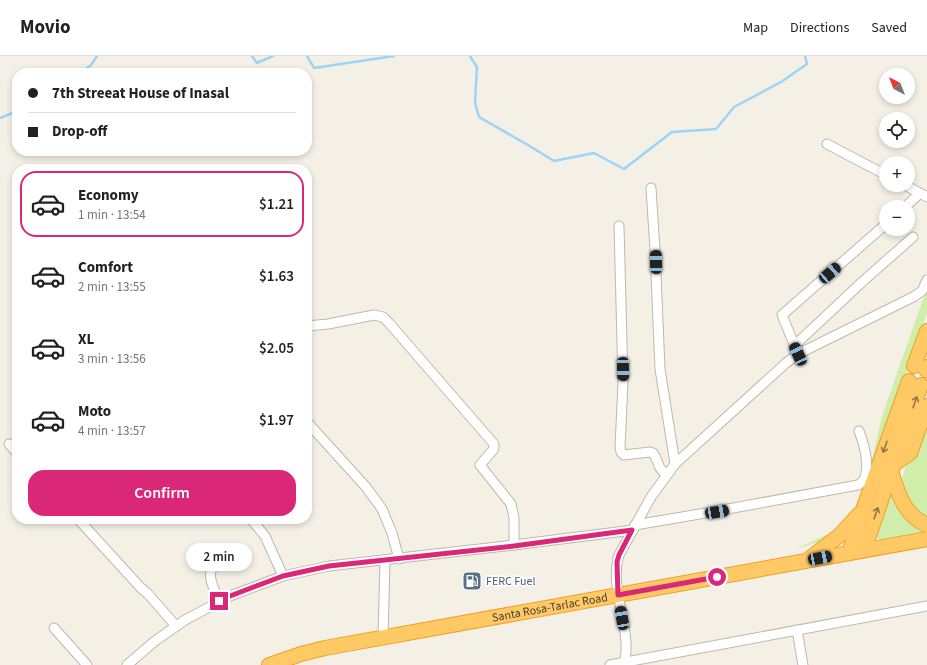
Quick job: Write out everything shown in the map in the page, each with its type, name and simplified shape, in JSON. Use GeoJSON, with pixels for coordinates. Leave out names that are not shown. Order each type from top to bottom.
{"type":"FeatureCollection","features":[{"type":"Feature","properties":{"kind":"highway"},"geometry":{"type":"LineString","coordinates":[[922,368],[927,331]]}},
{"type":"Feature","properties":{"kind":"highway"},"geometry":{"type":"LineString","coordinates":[[849,553],[864,507],[915,383],[892,468],[864,550]]}},
{"type":"Feature","properties":{"kind":"highway"},"geometry":{"type":"LineString","coordinates":[[892,468],[910,453],[927,406]]}},
{"type":"Feature","properties":{"kind":"highway"},"geometry":{"type":"LineString","coordinates":[[892,468],[897,492],[903,504],[912,516],[927,525]]}},
{"type":"Feature","properties":{"kind":"highway"},"geometry":{"type":"LineString","coordinates":[[806,561],[840,535],[864,507]]}},
{"type":"Feature","properties":{"kind":"highway","name":"Santa Rosa-Tarlac Road"},"geometry":{"type":"LineString","coordinates":[[278,664],[325,648],[927,538]]}},
{"type":"Feature","properties":{"kind":"street"},"geometry":{"type":"LineString","coordinates":[[827,144],[879,170]]}},
{"type":"Feature","properties":{"kind":"street"},"geometry":{"type":"LineString","coordinates":[[651,188],[656,250],[660,369],[675,464]]}},
{"type":"Feature","properties":{"kind":"street"},"geometry":{"type":"LineString","coordinates":[[915,190],[924,195],[915,201]]}},
{"type":"Feature","properties":{"kind":"street"},"geometry":{"type":"LineString","coordinates":[[619,226],[623,382],[620,448],[624,455],[650,452],[654,453],[659,468],[667,474]]}},
{"type":"Feature","properties":{"kind":"street"},"geometry":{"type":"LineString","coordinates":[[797,350],[782,315],[879,230]]}},
{"type":"Feature","properties":{"kind":"street"},"geometry":{"type":"LineString","coordinates":[[623,664],[626,643],[618,595],[617,562],[619,555],[651,497],[675,464],[775,373],[860,283],[913,237]]}},
{"type":"Feature","properties":{"kind":"street"},"geometry":{"type":"LineString","coordinates":[[797,350],[914,297],[922,291],[927,280]]}},
{"type":"Feature","properties":{"kind":"street"},"geometry":{"type":"LineString","coordinates":[[312,326],[374,315],[383,317],[389,322],[494,444],[493,450],[480,465],[511,504],[514,518],[514,546]]}},
{"type":"Feature","properties":{"kind":"street"},"geometry":{"type":"LineString","coordinates":[[312,428],[366,487],[382,509],[392,533],[399,559]]}},
{"type":"Feature","properties":{"kind":"street"},"geometry":{"type":"LineString","coordinates":[[127,665],[155,641],[176,626],[219,601],[283,576],[329,566],[514,546],[634,527],[860,484],[865,475],[867,461],[859,431]]}},
{"type":"Feature","properties":{"kind":"street"},"geometry":{"type":"LineString","coordinates":[[9,444],[12,447]]}},
{"type":"Feature","properties":{"kind":"street"},"geometry":{"type":"LineString","coordinates":[[83,524],[176,626]]}},
{"type":"Feature","properties":{"kind":"street"},"geometry":{"type":"LineString","coordinates":[[255,524],[265,536],[283,576]]}},
{"type":"Feature","properties":{"kind":"street"},"geometry":{"type":"LineString","coordinates":[[219,601],[210,573],[213,564],[220,555]]}},
{"type":"Feature","properties":{"kind":"street"},"geometry":{"type":"LineString","coordinates":[[383,637],[385,560]]}},
{"type":"Feature","properties":{"kind":"street"},"geometry":{"type":"LineString","coordinates":[[610,665],[623,664],[927,606]]}},
{"type":"Feature","properties":{"kind":"street"},"geometry":{"type":"LineString","coordinates":[[54,628],[87,665]]}},
{"type":"Feature","properties":{"kind":"street"},"geometry":{"type":"LineString","coordinates":[[797,630],[803,665]]}},
{"type":"Feature","properties":{"kind":"green space"},"geometry":{"type":"Polygon","coordinates":[[[927,288],[927,313],[861,503],[846,522],[822,541],[796,549],[832,532],[860,503],[882,416],[927,288]]]}},
{"type":"Feature","properties":{"kind":"green space"},"geometry":{"type":"Polygon","coordinates":[[[927,431],[927,519],[916,514],[901,487],[905,468],[927,431]]]}},
{"type":"Feature","properties":{"kind":"green space"},"geometry":{"type":"Polygon","coordinates":[[[891,496],[903,517],[912,525],[924,530],[923,532],[883,540],[876,537],[891,496]]]}},
{"type":"Feature","properties":{"kind":"waterway"},"geometry":{"type":"LineString","coordinates":[[87,68],[91,65],[97,56]]}},
{"type":"Feature","properties":{"kind":"waterway"},"geometry":{"type":"LineString","coordinates":[[252,56],[257,63],[273,56]]}},
{"type":"Feature","properties":{"kind":"waterway"},"geometry":{"type":"LineString","coordinates":[[307,56],[314,68],[394,56]]}},
{"type":"Feature","properties":{"kind":"waterway"},"geometry":{"type":"LineString","coordinates":[[470,56],[477,67],[475,103],[479,117],[554,161],[594,153],[624,169],[672,132],[716,129],[734,107],[781,82],[807,64],[805,56]]}},
{"type":"Feature","properties":{"kind":"waterway"},"geometry":{"type":"LineString","coordinates":[[0,118],[12,113]]}},
{"type":"Feature","properties":{"kind":"place","name":"FERC Fuel"},"geometry":{"type":"Point","coordinates":[472,581]}},
{"type":"Feature","properties":{"kind":"route"},"geometry":{"type":"LineString","coordinates":[[219,601],[283,576],[329,566],[374,562],[475,549],[514,546],[632,530],[617,562],[616,575],[618,595],[717,577]]}}]}
